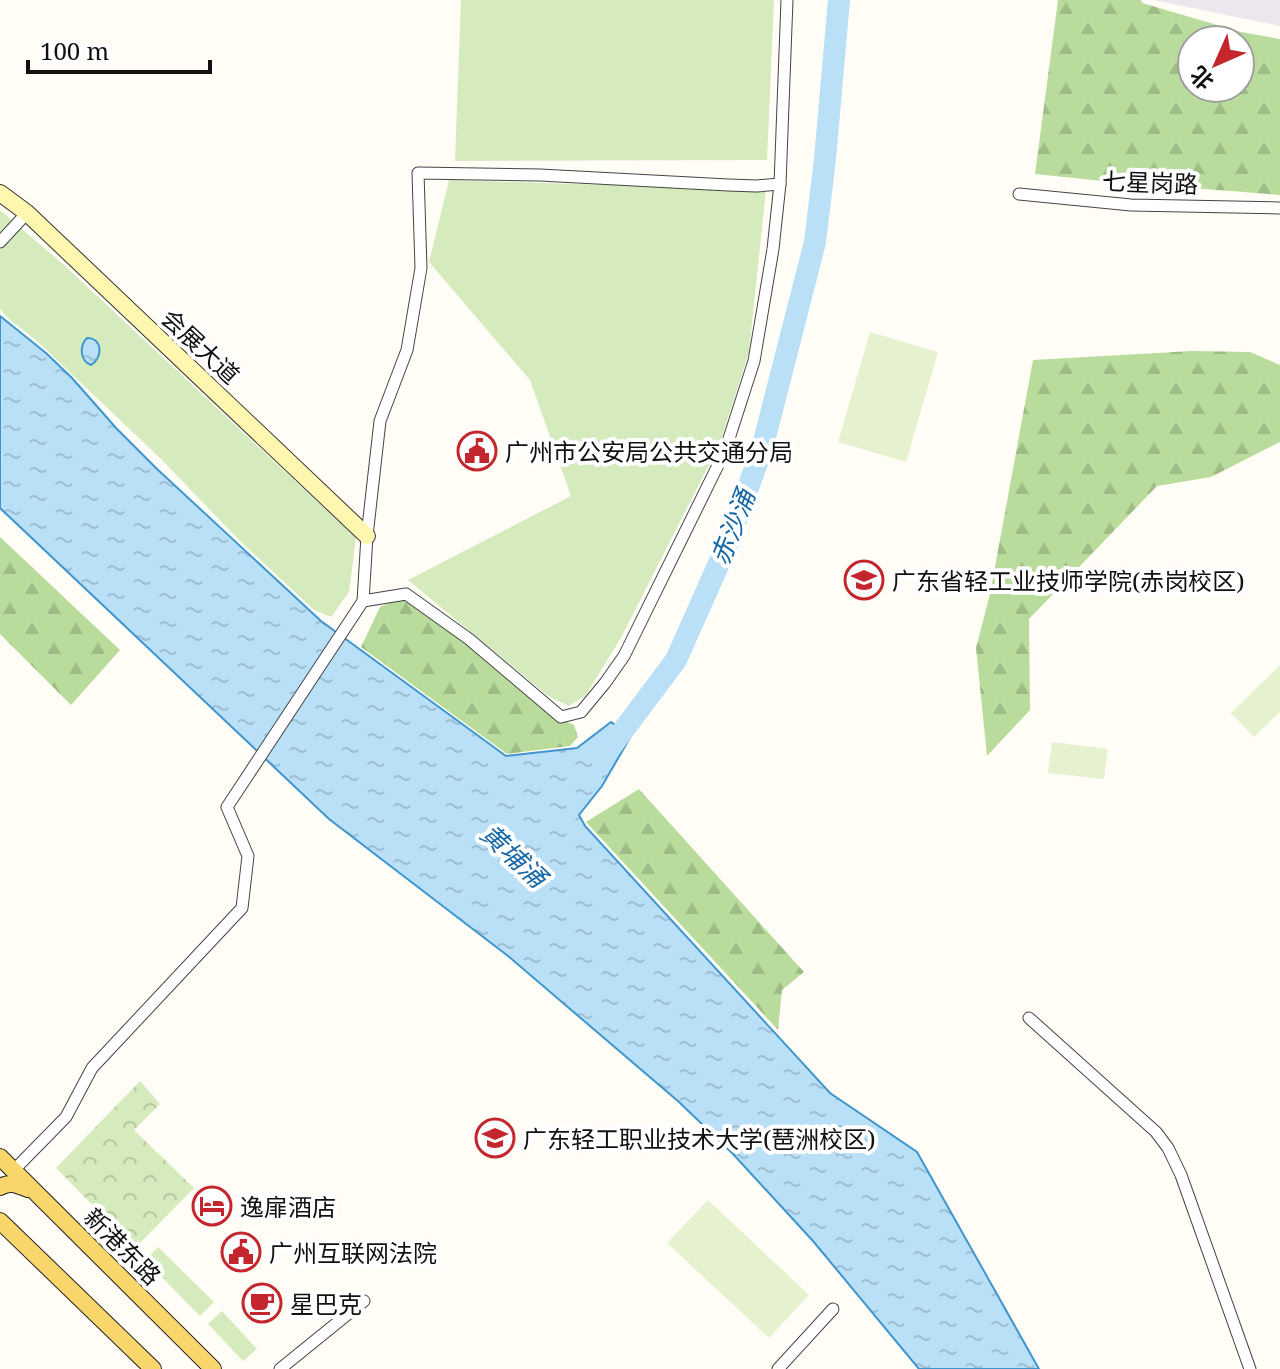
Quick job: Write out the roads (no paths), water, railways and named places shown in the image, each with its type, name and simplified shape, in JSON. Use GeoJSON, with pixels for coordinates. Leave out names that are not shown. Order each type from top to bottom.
{"type":"FeatureCollection","features":[{"type":"Feature","properties":{"kind":"main road","name":"新港东路"},"geometry":{"type":"LineString","coordinates":[[0,1157],[7,1173],[33,1191],[213,1369]]}},
{"type":"Feature","properties":{"kind":"main road"},"geometry":{"type":"LineString","coordinates":[[0,1187],[13,1183],[33,1191]]}},
{"type":"Feature","properties":{"kind":"main road"},"geometry":{"type":"LineString","coordinates":[[1,1221],[153,1369]]}},
{"type":"Feature","properties":{"kind":"street"},"geometry":{"type":"LineString","coordinates":[[363,601],[406,594],[469,639],[561,717],[581,712],[605,683],[624,656],[725,451],[754,361],[773,249],[780,184],[787,0]]}},
{"type":"Feature","properties":{"kind":"street"},"geometry":{"type":"LineString","coordinates":[[7,1173],[66,1117],[92,1068],[242,908],[248,856],[227,807],[363,601],[380,421],[407,350],[421,268],[418,173],[540,175],[757,186],[780,184]]}},
{"type":"Feature","properties":{"kind":"street","name":"会展大道"},"geometry":{"type":"LineString","coordinates":[[0,193],[27,213],[367,536]]}},
{"type":"Feature","properties":{"kind":"street","name":"七星岗路"},"geometry":{"type":"LineString","coordinates":[[1019,194],[1131,205],[1280,208]]}},
{"type":"Feature","properties":{"kind":"street"},"geometry":{"type":"LineString","coordinates":[[0,242],[27,213]]}},
{"type":"Feature","properties":{"kind":"street"},"geometry":{"type":"LineString","coordinates":[[1029,1018],[1156,1132],[1168,1148],[1181,1175],[1250,1369]]}},
{"type":"Feature","properties":{"kind":"street"},"geometry":{"type":"LineString","coordinates":[[280,1369],[364,1301]]}},
{"type":"Feature","properties":{"kind":"street"},"geometry":{"type":"LineString","coordinates":[[782,1368],[833,1309]]}},
{"type":"Feature","properties":{"kind":"water","name":"黄埔涌"},"geometry":{"type":"Polygon","coordinates":[[[0,316],[46,353],[157,469],[321,621],[506,756],[577,748],[611,722],[631,736],[602,786],[579,815],[585,826],[830,1093],[917,1152],[1039,1369],[919,1369],[813,1241],[733,1154],[679,1102],[508,956],[329,819],[0,508],[0,316]]]}},
{"type":"Feature","properties":{"kind":"water"},"geometry":{"type":"Polygon","coordinates":[[[87,338],[96,341],[100,349],[98,358],[91,365],[82,353],[87,338]]]}},
{"type":"Feature","properties":{"kind":"waterway","name":"赤沙涌"},"geometry":{"type":"LineString","coordinates":[[607,752],[676,660],[728,543],[762,449],[815,242],[839,0]]}},
{"type":"Feature","properties":{"kind":"place","name":"广州市公安局公共交通分局"},"geometry":{"type":"Point","coordinates":[477,451]}},
{"type":"Feature","properties":{"kind":"place","name":"广东省轻工业技师学院(赤岗校区)"},"geometry":{"type":"Point","coordinates":[864,580]}},
{"type":"Feature","properties":{"kind":"place","name":"广东轻工职业技术大学(琶洲校区)"},"geometry":{"type":"Point","coordinates":[495,1138]}},
{"type":"Feature","properties":{"kind":"place","name":"逸扉酒店"},"geometry":{"type":"Point","coordinates":[212,1206]}},
{"type":"Feature","properties":{"kind":"place","name":"广州互联网法院"},"geometry":{"type":"Point","coordinates":[241,1252]}},
{"type":"Feature","properties":{"kind":"place","name":"星巴克"},"geometry":{"type":"Point","coordinates":[262,1303]}}]}
